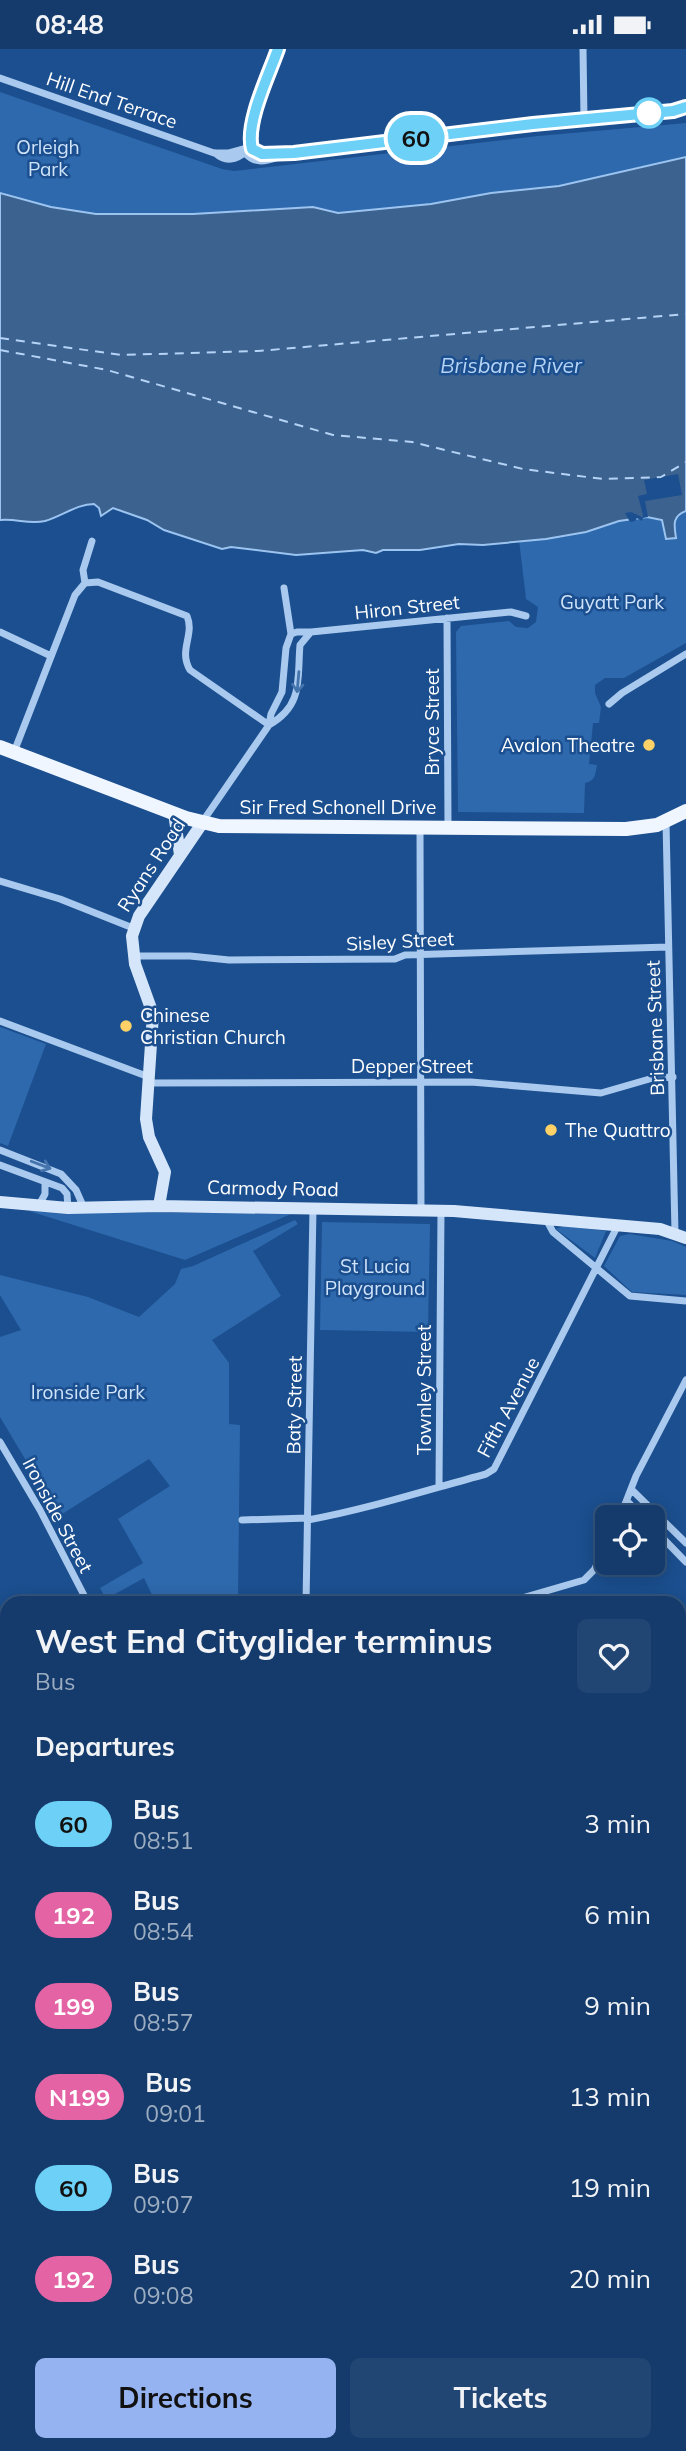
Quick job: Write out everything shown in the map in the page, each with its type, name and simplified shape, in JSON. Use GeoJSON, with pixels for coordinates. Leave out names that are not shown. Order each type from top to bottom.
{"type":"FeatureCollection","features":[{"type":"Feature","properties":{"kind":"main road","name":"Sir Fred Schonell Drive"},"geometry":{"type":"LineString","coordinates":[[7,749],[174,813],[219,826],[626,829],[666,822],[686,811]]}},
{"type":"Feature","properties":{"kind":"street"},"geometry":{"type":"LineString","coordinates":[[246,150],[242,138],[255,114],[278,49]]}},
{"type":"Feature","properties":{"kind":"street"},"geometry":{"type":"LineString","coordinates":[[583,49],[584,119]]}},
{"type":"Feature","properties":{"kind":"street","name":"Hill End Terrace"},"geometry":{"type":"LineString","coordinates":[[0,78],[214,153],[227,160],[246,150],[250,159],[260,162],[297,152],[686,109]]}},
{"type":"Feature","properties":{"kind":"street"},"geometry":{"type":"LineString","coordinates":[[85,583],[83,570],[92,541]]}},
{"type":"Feature","properties":{"kind":"street"},"geometry":{"type":"LineString","coordinates":[[7,749],[51,656],[75,594],[85,583],[98,582],[187,616],[190,628],[184,659],[190,670],[269,725]]}},
{"type":"Feature","properties":{"kind":"street","name":"Ryans Road"},"geometry":{"type":"LineString","coordinates":[[269,725],[282,692],[286,646],[291,634],[284,587]]}},
{"type":"Feature","properties":{"kind":"street","name":"Hiron Street"},"geometry":{"type":"LineString","coordinates":[[291,634],[511,612],[526,616]]}},
{"type":"Feature","properties":{"kind":"street","name":"Bryce Street"},"geometry":{"type":"LineString","coordinates":[[447,618],[448,826]]}},
{"type":"Feature","properties":{"kind":"street"},"geometry":{"type":"LineString","coordinates":[[0,632],[51,656]]}},
{"type":"Feature","properties":{"kind":"street","name":"Ryans Road"},"geometry":{"type":"LineString","coordinates":[[159,1206],[164,1172],[147,1131],[153,1014],[133,956],[133,928],[269,725],[281,717],[298,692],[300,645],[311,632]]}},
{"type":"Feature","properties":{"kind":"street"},"geometry":{"type":"LineString","coordinates":[[609,704],[622,692],[686,654]]}},
{"type":"Feature","properties":{"kind":"street"},"geometry":{"type":"LineString","coordinates":[[174,813],[180,855]]}},
{"type":"Feature","properties":{"kind":"street","name":"Brisbane Street"},"geometry":{"type":"LineString","coordinates":[[666,822],[668,947],[681,1235]]}},
{"type":"Feature","properties":{"kind":"street"},"geometry":{"type":"LineString","coordinates":[[421,826],[421,1210]]}},
{"type":"Feature","properties":{"kind":"street"},"geometry":{"type":"LineString","coordinates":[[0,881],[60,899],[133,928]]}},
{"type":"Feature","properties":{"kind":"street","name":"Sisley Street"},"geometry":{"type":"LineString","coordinates":[[133,956],[325,961],[395,959],[405,955],[668,947]]}},
{"type":"Feature","properties":{"kind":"street"},"geometry":{"type":"LineString","coordinates":[[0,1021],[149,1080]]}},
{"type":"Feature","properties":{"kind":"street","name":"Depper Street"},"geometry":{"type":"LineString","coordinates":[[149,1080],[471,1081],[601,1093],[653,1078],[673,1077]]}},
{"type":"Feature","properties":{"kind":"street"},"geometry":{"type":"LineString","coordinates":[[0,1150],[63,1175],[76,1191],[84,1208]]}},
{"type":"Feature","properties":{"kind":"street"},"geometry":{"type":"LineString","coordinates":[[0,1165],[65,1191],[68,1207]]}},
{"type":"Feature","properties":{"kind":"street"},"geometry":{"type":"LineString","coordinates":[[39,1205],[45,1194],[46,1182]]}},
{"type":"Feature","properties":{"kind":"street","name":"Carmody Road"},"geometry":{"type":"LineString","coordinates":[[0,1202],[84,1208],[159,1206],[441,1210],[660,1229],[681,1235]]}},
{"type":"Feature","properties":{"kind":"street","name":"Baty Street"},"geometry":{"type":"LineString","coordinates":[[306,1596],[313,1207]]}},
{"type":"Feature","properties":{"kind":"street","name":"Townley Street"},"geometry":{"type":"LineString","coordinates":[[439,1487],[441,1210]]}},
{"type":"Feature","properties":{"kind":"street"},"geometry":{"type":"LineString","coordinates":[[546,1218],[552,1232],[630,1296],[686,1301]]}},
{"type":"Feature","properties":{"kind":"street","name":"Fifth Avenue"},"geometry":{"type":"LineString","coordinates":[[242,1520],[308,1519],[339,1514],[486,1474],[494,1469],[618,1225]]}},
{"type":"Feature","properties":{"kind":"street"},"geometry":{"type":"LineString","coordinates":[[625,1505],[636,1476],[686,1380]]}},
{"type":"Feature","properties":{"kind":"street","name":"Ironside Street"},"geometry":{"type":"LineString","coordinates":[[0,1442],[40,1510],[84,1596]]}},
{"type":"Feature","properties":{"kind":"street"},"geometry":{"type":"LineString","coordinates":[[632,1490],[686,1543]]}},
{"type":"Feature","properties":{"kind":"street"},"geometry":{"type":"LineString","coordinates":[[627,1501],[631,1505]]}},
{"type":"Feature","properties":{"kind":"street"},"geometry":{"type":"LineString","coordinates":[[665,1540],[686,1562]]}},
{"type":"Feature","properties":{"kind":"street"},"geometry":{"type":"LineString","coordinates":[[529,1596],[584,1580],[595,1568]]}},
{"type":"Feature","properties":{"kind":"green space","name":"Orleigh Park"},"geometry":{"type":"Polygon","coordinates":[[[0,92],[234,171],[538,136],[686,123],[686,157],[559,186],[491,193],[431,204],[338,213],[313,207],[193,214],[96,214],[51,207],[0,193],[0,92]]]}},
{"type":"Feature","properties":{"kind":"green space","name":"Guyatt Park"},"geometry":{"type":"Polygon","coordinates":[[[686,511],[686,643],[624,678],[605,678],[595,685],[595,693],[601,707],[599,723],[593,723],[589,764],[597,765],[593,779],[585,783],[584,813],[458,812],[456,632],[461,626],[509,621],[516,627],[528,628],[536,622],[538,607],[526,599],[519,540],[568,536],[642,517],[653,517],[662,521],[676,537],[675,521],[678,515],[686,511]]]}},
{"type":"Feature","properties":{"kind":"green space"},"geometry":{"type":"Polygon","coordinates":[[[0,1027],[46,1044],[8,1146],[0,1143],[0,1027]]]}},
{"type":"Feature","properties":{"kind":"green space"},"geometry":{"type":"Polygon","coordinates":[[[29,1211],[291,1214],[185,1260],[29,1211]]]}},
{"type":"Feature","properties":{"kind":"green space","name":"Ironside Park"},"geometry":{"type":"Polygon","coordinates":[[[295,1220],[298,1224],[253,1251],[281,1296],[212,1340],[229,1363],[229,1424],[240,1425],[238,1596],[153,1596],[144,1578],[111,1596],[104,1596],[100,1588],[143,1563],[118,1519],[170,1486],[149,1459],[59,1516],[0,1417],[0,1337],[21,1330],[0,1295],[0,1275],[88,1297],[139,1317],[175,1284],[181,1269],[295,1220]]]}},
{"type":"Feature","properties":{"kind":"green space","name":"St Lucia Playground"},"geometry":{"type":"Polygon","coordinates":[[[322,1222],[430,1224],[428,1332],[320,1330],[322,1222]]]}},
{"type":"Feature","properties":{"kind":"green space"},"geometry":{"type":"Polygon","coordinates":[[[564,1226],[606,1231],[595,1258],[556,1229],[564,1226]]]}},
{"type":"Feature","properties":{"kind":"green space"},"geometry":{"type":"Polygon","coordinates":[[[630,1234],[672,1241],[686,1247],[686,1295],[632,1292],[604,1266],[620,1236],[630,1234]]]}},
{"type":"Feature","properties":{"kind":"water","name":"Brisbane River"},"geometry":{"type":"Polygon","coordinates":[[[686,157],[686,511],[676,518],[676,538],[666,539],[662,520],[647,517],[546,539],[483,545],[459,544],[420,550],[383,550],[376,553],[363,550],[296,555],[231,547],[222,549],[164,530],[147,520],[113,508],[101,516],[99,508],[94,504],[39,522],[0,520],[0,193],[51,207],[96,214],[193,214],[313,207],[338,213],[431,204],[491,193],[559,186],[686,157]]]}},
{"type":"Feature","properties":{"kind":"pier"},"geometry":{"type":"Polygon","coordinates":[[[678,474],[682,495],[645,501],[648,517],[642,521],[637,518],[630,522],[625,513],[643,515],[638,496],[647,494],[644,480],[678,474]]]}},
{"type":"Feature","properties":{"kind":"ferry route"},"geometry":{"type":"LineString","coordinates":[[0,338],[121,355],[258,351],[686,314]]}},
{"type":"Feature","properties":{"kind":"ferry route"},"geometry":{"type":"LineString","coordinates":[[0,350],[107,370],[333,435],[412,442],[523,469],[603,479],[661,477],[686,462]]}},
{"type":"Feature","properties":{"kind":"bus line","name":"60"},"geometry":{"type":"LineString","coordinates":[[278,49],[255,114],[250,138],[252,149],[265,154],[673,111],[686,107]]}},
{"type":"Feature","properties":{"kind":"place","name":"Avalon Theatre"},"geometry":{"type":"Point","coordinates":[649,745]}},
{"type":"Feature","properties":{"kind":"place","name":"Chinese Christian Church"},"geometry":{"type":"Point","coordinates":[126,1026]}},
{"type":"Feature","properties":{"kind":"place","name":"The Quattro"},"geometry":{"type":"Point","coordinates":[551,1130]}}]}
